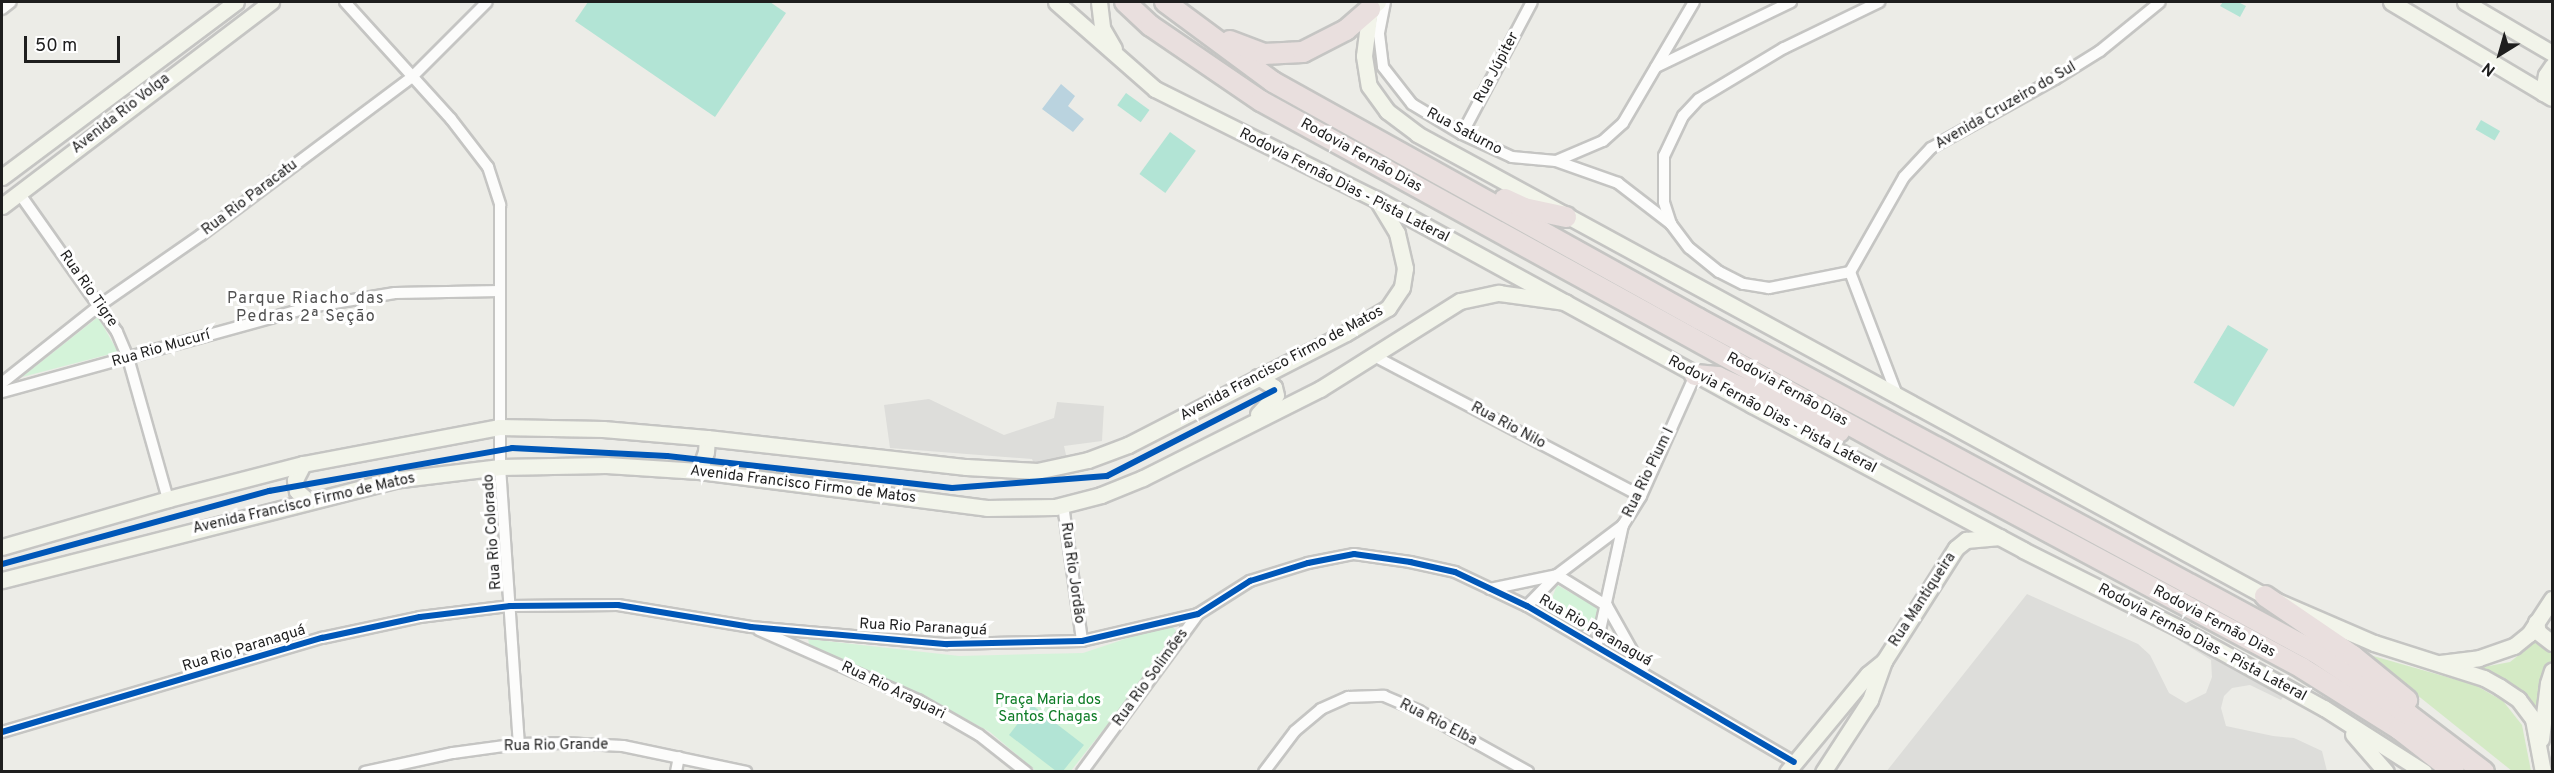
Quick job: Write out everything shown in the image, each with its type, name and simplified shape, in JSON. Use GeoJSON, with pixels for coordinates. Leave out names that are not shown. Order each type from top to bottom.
{"type":"FeatureCollection","features":[{"type":"Feature","properties":{"kind":"highway","name":"Rodovia Fernão Dias"},"geometry":{"type":"LineString","coordinates":[[1125,2],[1151,26],[1261,101],[1892,448],[2302,668],[2399,729],[2454,771]]}},
{"type":"Feature","properties":{"kind":"highway","name":"Rodovia Fernão Dias"},"geometry":{"type":"LineString","coordinates":[[1165,2],[1273,82],[1699,319],[2315,652],[2409,715],[2486,771]]}},
{"type":"Feature","properties":{"kind":"highway"},"geometry":{"type":"LineString","coordinates":[[1173,2],[1229,40],[1264,54],[1303,52],[1346,30],[1378,4]]}},
{"type":"Feature","properties":{"kind":"highway"},"geometry":{"type":"LineString","coordinates":[[1391,148],[1412,153],[1524,208],[1566,217]]}},
{"type":"Feature","properties":{"kind":"highway"},"geometry":{"type":"LineString","coordinates":[[1695,375],[1718,377],[1853,439],[1892,448]]}},
{"type":"Feature","properties":{"kind":"highway"},"geometry":{"type":"LineString","coordinates":[[2265,596],[2353,656],[2462,744],[2486,771]]}},
{"type":"Feature","properties":{"kind":"street"},"geometry":{"type":"LineString","coordinates":[[2,9],[11,2]]}},
{"type":"Feature","properties":{"kind":"street","name":"Avenida Rio Volga"},"geometry":{"type":"LineString","coordinates":[[2,177],[236,2]]}},
{"type":"Feature","properties":{"kind":"street","name":"Avenida Rio Volga"},"geometry":{"type":"LineString","coordinates":[[2,206],[271,2]]}},
{"type":"Feature","properties":{"kind":"street","name":"Rua Rio Colorado"},"geometry":{"type":"LineString","coordinates":[[345,2],[411,78],[451,119],[488,166],[500,205],[500,467],[519,744]]}},
{"type":"Feature","properties":{"kind":"street","name":"Rua Rio Paracatu"},"geometry":{"type":"LineString","coordinates":[[2,383],[100,305],[201,236],[411,78],[487,2]]}},
{"type":"Feature","properties":{"kind":"street"},"geometry":{"type":"LineString","coordinates":[[1056,2],[1121,60]]}},
{"type":"Feature","properties":{"kind":"street","name":"Rua Júpiter"},"geometry":{"type":"LineString","coordinates":[[1462,134],[1532,2]]}},
{"type":"Feature","properties":{"kind":"street","name":"Rua Saturno"},"geometry":{"type":"LineString","coordinates":[[1378,4],[1383,67],[1412,104],[1462,134],[1512,157],[1556,161],[1603,141],[1623,123],[1694,2]]}},
{"type":"Feature","properties":{"kind":"street"},"geometry":{"type":"LineString","coordinates":[[1656,67],[1791,2]]}},
{"type":"Feature","properties":{"kind":"street"},"geometry":{"type":"LineString","coordinates":[[1671,224],[1664,201],[1664,156],[1683,116],[1699,99],[1784,48],[1879,2]]}},
{"type":"Feature","properties":{"kind":"street","name":"Avenida Cruzeiro do Sul"},"geometry":{"type":"LineString","coordinates":[[1850,272],[1904,177],[1931,148],[2055,79],[2100,51],[2160,2]]}},
{"type":"Feature","properties":{"kind":"street"},"geometry":{"type":"LineString","coordinates":[[2391,2],[2548,96]]}},
{"type":"Feature","properties":{"kind":"street"},"geometry":{"type":"LineString","coordinates":[[2465,2],[2553,53]]}},
{"type":"Feature","properties":{"kind":"street"},"geometry":{"type":"LineString","coordinates":[[1378,4],[1364,56],[1369,86],[1387,111],[1417,134],[2265,596],[2374,643],[2434,664],[2484,678],[2518,699],[2533,719],[2543,771]]}},
{"type":"Feature","properties":{"kind":"street"},"geometry":{"type":"LineString","coordinates":[[1099,7],[1102,28],[1121,60]]}},
{"type":"Feature","properties":{"kind":"street","name":"Rodovia Fernão Dias - Pista Lateral"},"geometry":{"type":"LineString","coordinates":[[1121,60],[1155,89],[1376,199],[1695,375],[2000,537],[2178,627],[2324,708],[2424,771]]}},
{"type":"Feature","properties":{"kind":"street"},"geometry":{"type":"LineString","coordinates":[[2548,96],[2546,75],[2553,66]]}},
{"type":"Feature","properties":{"kind":"street"},"geometry":{"type":"LineString","coordinates":[[1556,161],[1618,183],[1671,224],[1689,248],[1719,272],[1743,284],[1769,288],[1850,272],[1897,395]]}},
{"type":"Feature","properties":{"kind":"street","name":"Rua Rio Tigre"},"geometry":{"type":"LineString","coordinates":[[19,193],[117,332],[129,358],[168,499]]}},
{"type":"Feature","properties":{"kind":"street","name":"Avenida Francisco Firmo de Matos"},"geometry":{"type":"LineString","coordinates":[[2,547],[168,499],[303,465],[499,427],[603,429],[707,438],[966,467],[1037,471],[1088,460],[1128,445],[1346,333],[1388,308],[1402,287],[1405,268],[1397,232],[1376,199]]}},
{"type":"Feature","properties":{"kind":"street","name":"Rua Rio Mucurí"},"geometry":{"type":"LineString","coordinates":[[2,392],[310,307],[395,293],[500,291]]}},
{"type":"Feature","properties":{"kind":"street","name":"Avenida Francisco Firmo de Matos"},"geometry":{"type":"LineString","coordinates":[[2,580],[393,480],[500,467],[606,465],[699,471],[987,508],[1063,505],[1101,495],[1143,478],[1320,389],[1460,301],[1499,293],[1565,302]]}},
{"type":"Feature","properties":{"kind":"street","name":"Rua Rio Nilo"},"geometry":{"type":"LineString","coordinates":[[1374,356],[1641,496]]}},
{"type":"Feature","properties":{"kind":"street","name":"Rua Rio Pium I"},"geometry":{"type":"LineString","coordinates":[[1597,644],[1623,525],[1641,496],[1695,375]]}},
{"type":"Feature","properties":{"kind":"street"},"geometry":{"type":"LineString","coordinates":[[1234,431],[1270,404],[1276,395],[1274,387],[1258,377]]}},
{"type":"Feature","properties":{"kind":"street"},"geometry":{"type":"LineString","coordinates":[[699,471],[706,452],[707,438]]}},
{"type":"Feature","properties":{"kind":"street"},"geometry":{"type":"LineString","coordinates":[[303,465],[295,480],[297,491],[308,501]]}},
{"type":"Feature","properties":{"kind":"street","name":"Rua Rio Jordão"},"geometry":{"type":"LineString","coordinates":[[1063,505],[1082,641]]}},
{"type":"Feature","properties":{"kind":"street"},"geometry":{"type":"LineString","coordinates":[[1527,606],[1557,575],[1623,525]]}},
{"type":"Feature","properties":{"kind":"street","name":"Rua Mantiqueira"},"geometry":{"type":"LineString","coordinates":[[1824,771],[1860,716],[1879,681],[1884,661],[1956,548],[1966,540],[2000,537]]}},
{"type":"Feature","properties":{"kind":"street","name":"Rua Rio Paranaguá"},"geometry":{"type":"LineString","coordinates":[[2,732],[322,638],[420,616],[510,606],[618,605],[751,627],[947,644],[1082,641],[1198,614],[1250,581],[1308,563],[1354,554],[1410,562],[1455,573],[1527,606],[1644,672],[1791,767]]}},
{"type":"Feature","properties":{"kind":"street"},"geometry":{"type":"LineString","coordinates":[[1490,589],[1557,575],[1606,606],[1644,672]]}},
{"type":"Feature","properties":{"kind":"street"},"geometry":{"type":"LineString","coordinates":[[2434,664],[2500,653],[2529,634],[2553,599]]}},
{"type":"Feature","properties":{"kind":"street","name":"Rua Rio Solimões"},"geometry":{"type":"LineString","coordinates":[[1083,771],[1198,614]]}},
{"type":"Feature","properties":{"kind":"street"},"geometry":{"type":"LineString","coordinates":[[2536,622],[2538,632],[2553,643]]}},
{"type":"Feature","properties":{"kind":"street","name":"Rua Rio Araguari"},"geometry":{"type":"LineString","coordinates":[[751,627],[918,700],[979,735],[1026,771]]}},
{"type":"Feature","properties":{"kind":"street","name":"Rua Mantiqueira"},"geometry":{"type":"LineString","coordinates":[[1791,767],[1868,674],[1884,661]]}},
{"type":"Feature","properties":{"kind":"street"},"geometry":{"type":"LineString","coordinates":[[2539,748],[2548,683],[2553,671]]}},
{"type":"Feature","properties":{"kind":"street","name":"Rua Rio Elba"},"geometry":{"type":"LineString","coordinates":[[1264,771],[1295,731],[1321,709],[1348,698],[1384,696],[1419,711],[1528,771]]}},
{"type":"Feature","properties":{"kind":"street"},"geometry":{"type":"LineString","coordinates":[[1843,703],[1850,705],[1860,716]]}},
{"type":"Feature","properties":{"kind":"street"},"geometry":{"type":"LineString","coordinates":[[2324,708],[2364,744],[2386,771]]}},
{"type":"Feature","properties":{"kind":"street","name":"Rua Rio Grande"},"geometry":{"type":"LineString","coordinates":[[365,771],[399,762],[519,744],[623,746],[746,771]]}},
{"type":"Feature","properties":{"kind":"street"},"geometry":{"type":"LineString","coordinates":[[676,771],[679,757]]}},
{"type":"Feature","properties":{"kind":"green space"},"geometry":{"type":"Polygon","coordinates":[[[588,2],[770,2],[786,13],[715,117],[575,21],[588,2]]]}},
{"type":"Feature","properties":{"kind":"green space"},"geometry":{"type":"Polygon","coordinates":[[[2223,2],[2238,2],[2246,6],[2240,17],[2220,6],[2223,2]]]}},
{"type":"Feature","properties":{"kind":"green space"},"geometry":{"type":"Polygon","coordinates":[[[1126,93],[1149,110],[1141,122],[1117,105],[1126,93]]]}},
{"type":"Feature","properties":{"kind":"green space"},"geometry":{"type":"Polygon","coordinates":[[[2481,120],[2500,131],[2495,141],[2476,130],[2481,120]]]}},
{"type":"Feature","properties":{"kind":"green space"},"geometry":{"type":"Polygon","coordinates":[[[1170,132],[1196,151],[1165,193],[1139,174],[1170,132]]]}},
{"type":"Feature","properties":{"kind":"green space"},"geometry":{"type":"Polygon","coordinates":[[[98,317],[118,352],[22,377],[98,317]]]}},
{"type":"Feature","properties":{"kind":"green space"},"geometry":{"type":"Polygon","coordinates":[[[2228,325],[2268,349],[2234,407],[2193,382],[2228,325]]]}},
{"type":"Feature","properties":{"kind":"green space"},"geometry":{"type":"Polygon","coordinates":[[[1557,585],[1600,609],[1590,634],[1547,611],[1557,585]]]}},
{"type":"Feature","properties":{"kind":"green space","name":"Praça Maria dos Santos Chagas"},"geometry":{"type":"Polygon","coordinates":[[[1170,624],[1179,634],[1070,772],[1036,771],[990,732],[913,691],[810,648],[808,639],[959,656],[1083,653],[1170,624]]]}},
{"type":"Feature","properties":{"kind":"green space"},"geometry":{"type":"Polygon","coordinates":[[[2539,639],[2552,649],[2552,666],[2540,715],[2520,692],[2496,675],[2473,669],[2510,662],[2539,639]]]}},
{"type":"Feature","properties":{"kind":"green space"},"geometry":{"type":"Polygon","coordinates":[[[2366,654],[2475,685],[2503,701],[2522,725],[2531,771],[2512,771],[2366,654]]]}},
{"type":"Feature","properties":{"kind":"green space"},"geometry":{"type":"Polygon","coordinates":[[[1032,705],[1084,745],[1063,771],[1056,771],[1009,735],[1032,705]]]}},
{"type":"Feature","properties":{"kind":"shaded area"},"geometry":{"type":"Polygon","coordinates":[[[929,399],[1004,435],[1054,418],[1057,402],[1104,406],[1102,441],[1064,446],[1068,464],[1037,471],[1032,459],[890,448],[884,405],[929,399]]]}},
{"type":"Feature","properties":{"kind":"shaded area"},"geometry":{"type":"Polygon","coordinates":[[[2027,594],[2138,644],[2150,655],[2169,693],[2186,703],[2206,693],[2212,677],[2211,660],[2172,636],[2177,627],[2289,688],[2281,700],[2250,685],[2232,688],[2224,696],[2221,708],[2226,726],[2294,738],[2322,751],[2327,771],[1886,772],[2027,594]]]}},
{"type":"Feature","properties":{"kind":"water"},"geometry":{"type":"Polygon","coordinates":[[[1061,84],[1075,96],[1068,106],[1084,119],[1073,132],[1042,109],[1061,84]]]}},
{"type":"Feature","properties":{"kind":"cycle path"},"geometry":{"type":"LineString","coordinates":[[2,564],[269,491],[512,448],[667,456],[952,488],[1107,476],[1274,390]]}},
{"type":"Feature","properties":{"kind":"cycle path"},"geometry":{"type":"LineString","coordinates":[[2,732],[322,638],[420,617],[510,606],[618,605],[751,627],[947,644],[1082,641],[1198,614],[1250,581],[1308,563],[1354,554],[1410,562],[1455,572],[1527,606],[1794,762]]}},
{"type":"Feature","properties":{"kind":"district","name":"Parque Riacho das Pedras 2ª Seção"},"geometry":{"type":"Point","coordinates":[306,308]}}]}
